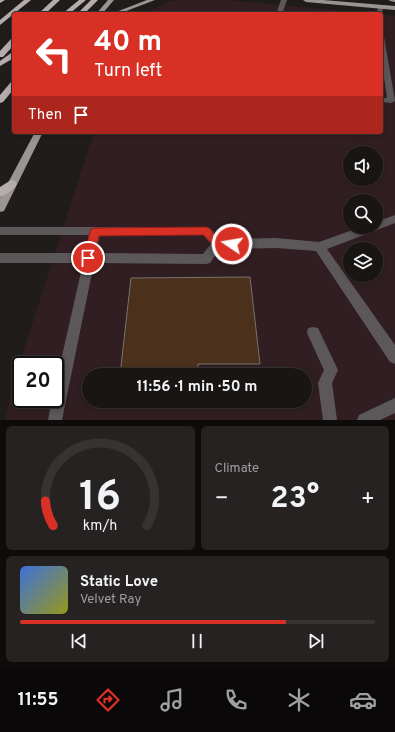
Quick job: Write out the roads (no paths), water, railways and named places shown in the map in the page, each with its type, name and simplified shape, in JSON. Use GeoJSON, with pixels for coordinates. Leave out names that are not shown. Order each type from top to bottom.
{"type":"FeatureCollection","features":[{"type":"Feature","properties":{"kind":"highway"},"geometry":{"type":"LineString","coordinates":[[13,12],[28,0]]}},
{"type":"Feature","properties":{"kind":"highway"},"geometry":{"type":"LineString","coordinates":[[43,12],[57,0]]}},
{"type":"Feature","properties":{"kind":"highway"},"geometry":{"type":"LineString","coordinates":[[68,12],[83,0]]}},
{"type":"Feature","properties":{"kind":"highway"},"geometry":{"type":"LineString","coordinates":[[82,12],[95,0]]}},
{"type":"Feature","properties":{"kind":"highway"},"geometry":{"type":"LineString","coordinates":[[0,23],[12,13]]}},
{"type":"Feature","properties":{"kind":"highway"},"geometry":{"type":"LineString","coordinates":[[0,55],[12,43]]}},
{"type":"Feature","properties":{"kind":"highway"},"geometry":{"type":"LineString","coordinates":[[0,64],[12,55]]}},
{"type":"Feature","properties":{"kind":"highway"},"geometry":{"type":"LineString","coordinates":[[0,100],[12,86]]}},
{"type":"Feature","properties":{"kind":"highway"},"geometry":{"type":"LineString","coordinates":[[0,194],[11,184]]}},
{"type":"Feature","properties":{"kind":"main road"},"geometry":{"type":"LineString","coordinates":[[100,12],[111,0]]}},
{"type":"Feature","properties":{"kind":"main road"},"geometry":{"type":"LineString","coordinates":[[119,12],[131,0]]}},
{"type":"Feature","properties":{"kind":"main road"},"geometry":{"type":"LineString","coordinates":[[121,12],[152,0]]}},
{"type":"Feature","properties":{"kind":"main road"},"geometry":{"type":"LineString","coordinates":[[306,0],[395,8]]}},
{"type":"Feature","properties":{"kind":"main road"},"geometry":{"type":"LineString","coordinates":[[379,0],[380,7]]}},
{"type":"Feature","properties":{"kind":"main road"},"geometry":{"type":"LineString","coordinates":[[0,208],[38,134]]}},
{"type":"Feature","properties":{"kind":"lane"},"geometry":{"type":"LineString","coordinates":[[280,12],[284,0]]}},
{"type":"Feature","properties":{"kind":"lane"},"geometry":{"type":"LineString","coordinates":[[380,7],[380,12]]}},
{"type":"Feature","properties":{"kind":"lane"},"geometry":{"type":"LineString","coordinates":[[383,50],[391,101],[383,100]]}},
{"type":"Feature","properties":{"kind":"lane"},"geometry":{"type":"LineString","coordinates":[[383,223],[395,219]]}},
{"type":"Feature","properties":{"kind":"lane"},"geometry":{"type":"LineString","coordinates":[[0,231],[206,231],[217,244]]}},
{"type":"Feature","properties":{"kind":"lane"},"geometry":{"type":"LineString","coordinates":[[55,420],[88,258],[95,232]]}},
{"type":"Feature","properties":{"kind":"lane"},"geometry":{"type":"LineString","coordinates":[[217,244],[276,243],[319,247],[354,234]]}},
{"type":"Feature","properties":{"kind":"lane"},"geometry":{"type":"LineString","coordinates":[[0,258],[206,259],[217,244]]}},
{"type":"Feature","properties":{"kind":"lane"},"geometry":{"type":"LineString","coordinates":[[319,247],[395,357]]}},
{"type":"Feature","properties":{"kind":"lane"},"geometry":{"type":"LineString","coordinates":[[313,333],[331,370],[325,383],[330,420]]}},
{"type":"Feature","properties":{"kind":"lane"},"geometry":{"type":"LineString","coordinates":[[364,420],[395,405]]}}]}
